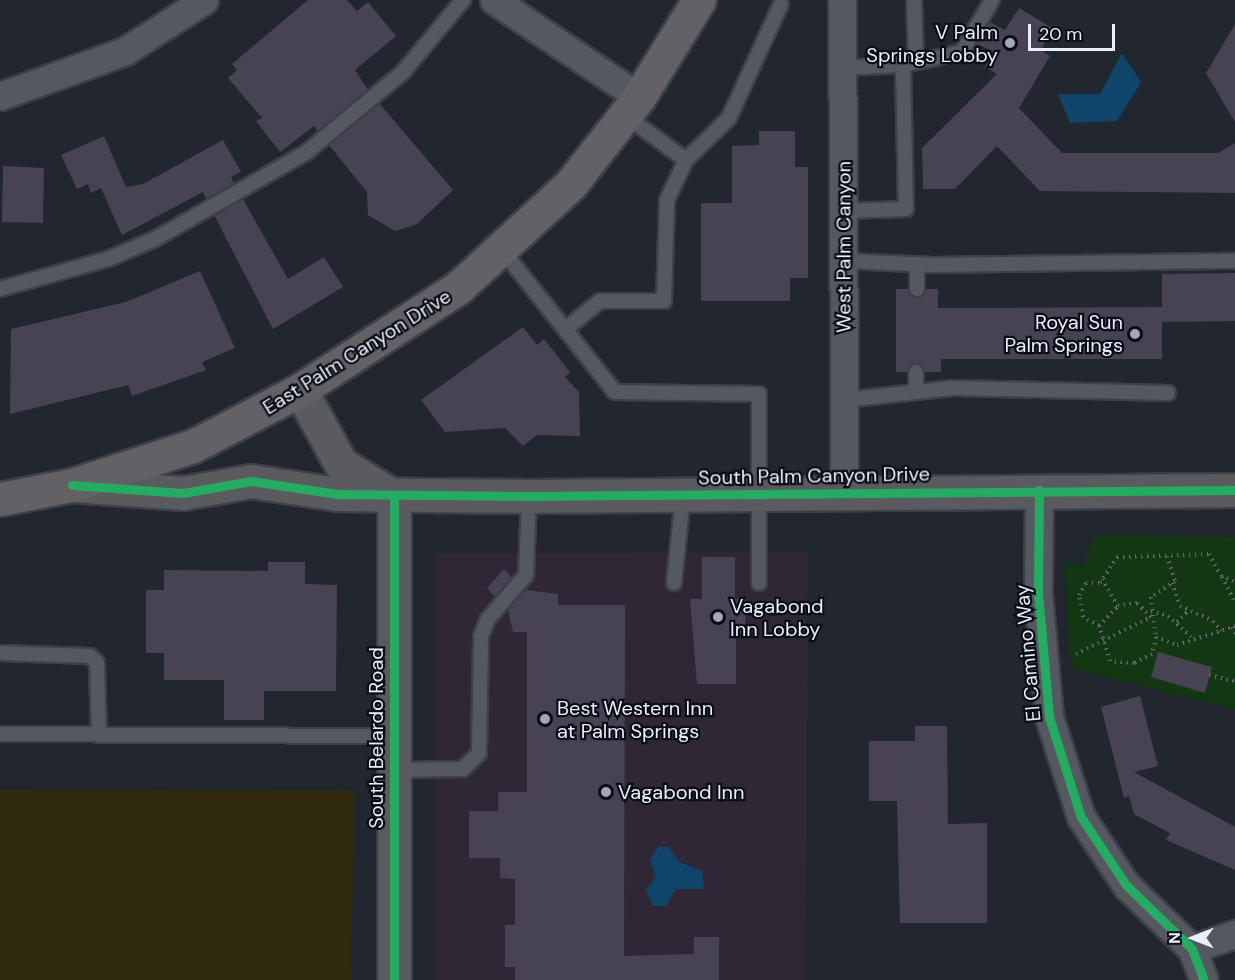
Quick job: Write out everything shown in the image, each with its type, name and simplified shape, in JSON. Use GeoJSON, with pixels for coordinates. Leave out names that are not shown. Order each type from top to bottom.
{"type":"FeatureCollection","features":[{"type":"Feature","properties":{"kind":"main road","name":"East Palm Canyon Drive"},"geometry":{"type":"LineString","coordinates":[[0,499],[72,485],[193,446],[300,390],[411,322],[502,250],[571,184],[633,106],[699,0]]}},
{"type":"Feature","properties":{"kind":"street"},"geometry":{"type":"LineString","coordinates":[[0,96],[125,51],[204,0]]}},
{"type":"Feature","properties":{"kind":"street"},"geometry":{"type":"LineString","coordinates":[[494,0],[633,106]]}},
{"type":"Feature","properties":{"kind":"street","name":"West Palm Canyon"},"geometry":{"type":"LineString","coordinates":[[842,0],[845,495]]}},
{"type":"Feature","properties":{"kind":"street"},"geometry":{"type":"LineString","coordinates":[[300,390],[341,464],[394,496]]}},
{"type":"Feature","properties":{"kind":"street","name":"South Palm Canyon Drive"},"geometry":{"type":"LineString","coordinates":[[72,485],[183,493],[251,481],[304,491],[394,496],[758,496],[1040,490],[1235,490]]}},
{"type":"Feature","properties":{"kind":"street","name":"El Camino Way"},"geometry":{"type":"LineString","coordinates":[[1040,490],[1038,593],[1049,717],[1081,817],[1126,885],[1192,950],[1204,980]]}},
{"type":"Feature","properties":{"kind":"street","name":"South Belardo Road"},"geometry":{"type":"LineString","coordinates":[[394,496],[394,980]]}},
{"type":"Feature","properties":{"kind":"street"},"geometry":{"type":"LineString","coordinates":[[1192,950],[1235,934]]}},
{"type":"Feature","properties":{"kind":"lane"},"geometry":{"type":"LineString","coordinates":[[0,289],[108,259],[156,239],[307,152],[403,72],[463,0]]}},
{"type":"Feature","properties":{"kind":"lane"},"geometry":{"type":"LineString","coordinates":[[843,212],[906,209],[909,63],[914,0]]}},
{"type":"Feature","properties":{"kind":"lane"},"geometry":{"type":"LineString","coordinates":[[843,68],[909,63],[962,52],[992,0]]}},
{"type":"Feature","properties":{"kind":"lane"},"geometry":{"type":"LineString","coordinates":[[566,329],[600,301],[664,301],[667,200],[686,160],[729,118],[781,4]]}},
{"type":"Feature","properties":{"kind":"lane"},"geometry":{"type":"LineString","coordinates":[[633,106],[686,160]]}},
{"type":"Feature","properties":{"kind":"lane"},"geometry":{"type":"LineString","coordinates":[[502,250],[615,392],[759,394],[759,583]]}},
{"type":"Feature","properties":{"kind":"lane"},"geometry":{"type":"LineString","coordinates":[[845,261],[917,264],[1235,261]]}},
{"type":"Feature","properties":{"kind":"lane"},"geometry":{"type":"LineString","coordinates":[[917,264],[917,289]]}},
{"type":"Feature","properties":{"kind":"lane"},"geometry":{"type":"LineString","coordinates":[[916,372],[916,392]]}},
{"type":"Feature","properties":{"kind":"lane"},"geometry":{"type":"LineString","coordinates":[[844,400],[916,392],[1168,393]]}},
{"type":"Feature","properties":{"kind":"lane"},"geometry":{"type":"LineString","coordinates":[[394,770],[463,769],[479,753],[481,636],[493,613],[526,575],[529,496]]}},
{"type":"Feature","properties":{"kind":"lane"},"geometry":{"type":"LineString","coordinates":[[674,583],[683,496]]}},
{"type":"Feature","properties":{"kind":"lane"},"geometry":{"type":"LineString","coordinates":[[0,653],[90,656],[97,663],[99,735]]}},
{"type":"Feature","properties":{"kind":"lane"},"geometry":{"type":"LineString","coordinates":[[0,734],[394,736]]}},
{"type":"Feature","properties":{"kind":"path"},"geometry":{"type":"LineString","coordinates":[[1172,583],[1152,597],[1151,617],[1156,637],[1152,654],[1134,663],[1110,661],[1099,626],[1083,617],[1079,596],[1086,583],[1102,579],[1117,558],[1209,554],[1235,602]]}},
{"type":"Feature","properties":{"kind":"path"},"geometry":{"type":"LineString","coordinates":[[1167,556],[1175,570],[1172,583],[1180,606],[1213,621],[1221,631]]}},
{"type":"Feature","properties":{"kind":"path"},"geometry":{"type":"LineString","coordinates":[[1221,576],[1235,582]]}},
{"type":"Feature","properties":{"kind":"path"},"geometry":{"type":"LineString","coordinates":[[1102,579],[1118,606]]}},
{"type":"Feature","properties":{"kind":"path"},"geometry":{"type":"LineString","coordinates":[[1099,626],[1118,606],[1137,603],[1151,617]]}},
{"type":"Feature","properties":{"kind":"path"},"geometry":{"type":"LineString","coordinates":[[1151,611],[1177,622],[1191,637]]}},
{"type":"Feature","properties":{"kind":"path"},"geometry":{"type":"LineString","coordinates":[[1177,622],[1188,611]]}},
{"type":"Feature","properties":{"kind":"path"},"geometry":{"type":"LineString","coordinates":[[1076,654],[1104,638],[1151,617]]}},
{"type":"Feature","properties":{"kind":"path"},"geometry":{"type":"LineString","coordinates":[[1156,637],[1177,645],[1191,637],[1234,627],[1235,633]]}},
{"type":"Feature","properties":{"kind":"path"},"geometry":{"type":"LineString","coordinates":[[1209,675],[1234,680]]}},
{"type":"Feature","properties":{"kind":"shaded area"},"geometry":{"type":"Polygon","coordinates":[[[808,552],[805,980],[437,980],[437,553],[808,552]]]}},
{"type":"Feature","properties":{"kind":"green space"},"geometry":{"type":"Polygon","coordinates":[[[1095,535],[1235,537],[1235,710],[1071,668],[1064,563],[1082,565],[1095,535]]]}},
{"type":"Feature","properties":{"kind":"sand"},"geometry":{"type":"Polygon","coordinates":[[[0,789],[354,791],[351,980],[0,980],[0,789]]]}},
{"type":"Feature","properties":{"kind":"water"},"geometry":{"type":"Polygon","coordinates":[[[1122,53],[1141,82],[1117,121],[1070,123],[1058,94],[1100,94],[1122,53]]]}},
{"type":"Feature","properties":{"kind":"water"},"geometry":{"type":"Polygon","coordinates":[[[658,847],[669,847],[679,862],[702,871],[704,889],[676,889],[666,906],[653,906],[646,890],[656,877],[650,860],[658,847]]]}},
{"type":"Feature","properties":{"kind":"building"},"geometry":{"type":"Polygon","coordinates":[[[308,0],[347,0],[357,11],[368,2],[396,36],[355,70],[368,90],[318,131],[314,126],[280,152],[256,121],[262,118],[228,78],[237,70],[232,64],[308,0]]]}},
{"type":"Feature","properties":{"kind":"building"},"geometry":{"type":"Polygon","coordinates":[[[1019,8],[1052,28],[1041,50],[1050,56],[1019,108],[1062,153],[1218,153],[1235,143],[1235,193],[1040,191],[997,146],[955,189],[923,189],[922,148],[997,74],[985,67],[994,52],[977,44],[990,22],[1005,30],[1019,8]]]}},
{"type":"Feature","properties":{"kind":"building"},"geometry":{"type":"Polygon","coordinates":[[[1235,24],[1235,122],[1206,73],[1235,24]]]}},
{"type":"Feature","properties":{"kind":"building"},"geometry":{"type":"Polygon","coordinates":[[[379,103],[453,190],[417,224],[395,231],[368,215],[367,192],[329,145],[379,103]]]}},
{"type":"Feature","properties":{"kind":"building"},"geometry":{"type":"Polygon","coordinates":[[[759,131],[795,131],[795,167],[808,167],[808,278],[790,278],[790,301],[701,301],[701,203],[732,203],[732,146],[759,145],[759,131]]]}},
{"type":"Feature","properties":{"kind":"building"},"geometry":{"type":"Polygon","coordinates":[[[104,136],[126,187],[143,184],[223,140],[241,172],[231,177],[234,183],[206,199],[203,192],[122,235],[101,188],[91,193],[88,184],[77,189],[61,155],[104,136]]]}},
{"type":"Feature","properties":{"kind":"building"},"geometry":{"type":"Polygon","coordinates":[[[3,166],[44,168],[43,223],[2,222],[3,166]]]}},
{"type":"Feature","properties":{"kind":"building"},"geometry":{"type":"Polygon","coordinates":[[[243,199],[288,279],[324,257],[343,287],[273,329],[214,215],[243,199]]]}},
{"type":"Feature","properties":{"kind":"building"},"geometry":{"type":"Polygon","coordinates":[[[200,271],[235,348],[202,362],[206,370],[132,396],[128,385],[10,414],[11,329],[126,302],[200,271]]]}},
{"type":"Feature","properties":{"kind":"building"},"geometry":{"type":"Polygon","coordinates":[[[1235,273],[1235,321],[1162,322],[1162,359],[941,359],[941,372],[925,372],[917,363],[907,372],[896,372],[896,289],[908,289],[916,298],[926,289],[938,289],[938,308],[1162,307],[1162,274],[1235,273]]]}},
{"type":"Feature","properties":{"kind":"building"},"geometry":{"type":"Polygon","coordinates":[[[523,327],[537,345],[544,339],[570,372],[565,377],[579,392],[580,436],[537,435],[523,446],[505,428],[445,432],[421,400],[523,327]]]}},
{"type":"Feature","properties":{"kind":"building","name":"Vagabond Inn Lobby"},"geometry":{"type":"Polygon","coordinates":[[[702,557],[735,557],[735,599],[746,599],[745,634],[736,634],[736,684],[697,684],[690,599],[702,599],[702,557]]]}},
{"type":"Feature","properties":{"kind":"building"},"geometry":{"type":"Polygon","coordinates":[[[268,562],[305,562],[305,584],[337,585],[336,691],[264,691],[264,720],[224,720],[224,680],[164,680],[164,653],[146,653],[146,590],[164,590],[164,570],[268,571],[268,562]]]}},
{"type":"Feature","properties":{"kind":"building"},"geometry":{"type":"Polygon","coordinates":[[[504,569],[512,577],[495,597],[487,588],[504,569]]]}},
{"type":"Feature","properties":{"kind":"building"},"geometry":{"type":"Polygon","coordinates":[[[525,590],[558,594],[558,605],[625,605],[624,956],[694,954],[694,937],[719,937],[719,980],[515,980],[515,967],[505,967],[505,925],[515,925],[515,879],[500,878],[500,858],[469,858],[469,811],[498,811],[498,792],[527,792],[527,632],[513,632],[508,610],[525,590]]]}},
{"type":"Feature","properties":{"kind":"building"},"geometry":{"type":"Polygon","coordinates":[[[1158,652],[1212,667],[1205,693],[1151,677],[1158,652]]]}},
{"type":"Feature","properties":{"kind":"building"},"geometry":{"type":"Polygon","coordinates":[[[1140,696],[1158,766],[1134,772],[1235,827],[1235,870],[1166,840],[1170,833],[1134,814],[1129,796],[1124,798],[1101,707],[1140,696]]]}},
{"type":"Feature","properties":{"kind":"building"},"geometry":{"type":"Polygon","coordinates":[[[915,726],[947,726],[948,824],[987,823],[987,923],[900,923],[897,801],[869,801],[869,741],[915,741],[915,726]]]}},
{"type":"Feature","properties":{"kind":"cycle path"},"geometry":{"type":"LineString","coordinates":[[72,485],[183,493],[251,481],[337,494],[529,496],[1235,490]]}},
{"type":"Feature","properties":{"kind":"cycle path"},"geometry":{"type":"LineString","coordinates":[[1039,490],[1038,593],[1049,717],[1081,817],[1126,885],[1192,949],[1204,980]]}},
{"type":"Feature","properties":{"kind":"cycle path"},"geometry":{"type":"LineString","coordinates":[[394,496],[394,980]]}},
{"type":"Feature","properties":{"kind":"place","name":"V Palm Springs Lobby"},"geometry":{"type":"Point","coordinates":[1010,43]}},
{"type":"Feature","properties":{"kind":"place","name":"Royal Sun Palm Springs"},"geometry":{"type":"Point","coordinates":[1135,334]}},
{"type":"Feature","properties":{"kind":"place","name":"Vagabond Inn Lobby"},"geometry":{"type":"Point","coordinates":[718,617]}},
{"type":"Feature","properties":{"kind":"place","name":"Best Western Inn at Palm Springs"},"geometry":{"type":"Point","coordinates":[545,719]}},
{"type":"Feature","properties":{"kind":"place","name":"Vagabond Inn"},"geometry":{"type":"Point","coordinates":[606,792]}}]}
